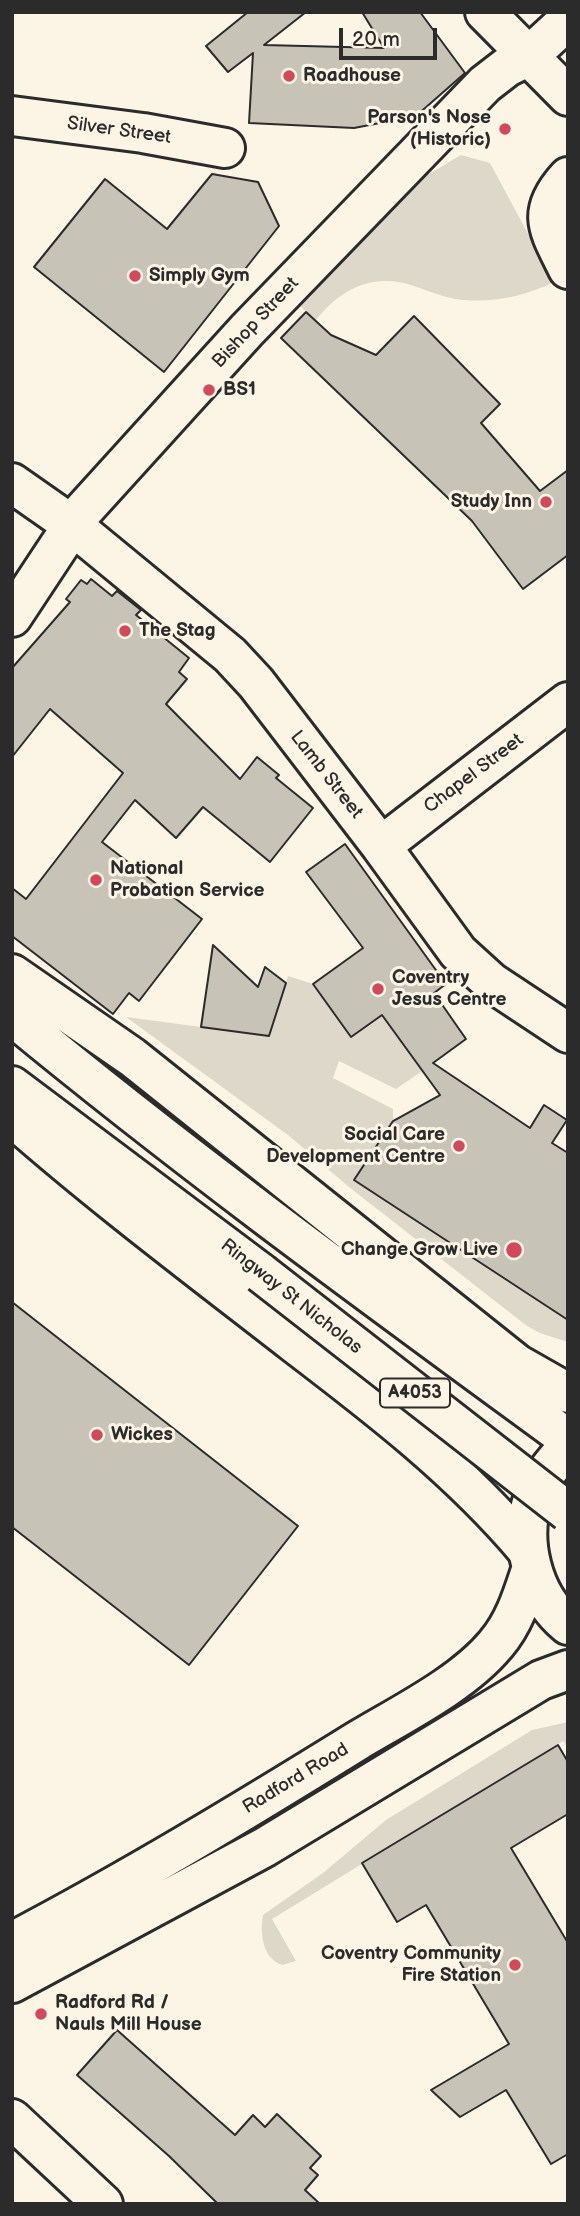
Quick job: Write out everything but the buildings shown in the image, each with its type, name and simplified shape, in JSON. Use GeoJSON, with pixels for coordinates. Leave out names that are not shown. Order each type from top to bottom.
{"type":"FeatureCollection","features":[{"type":"Feature","properties":{"kind":"main road"},"geometry":{"type":"LineString","coordinates":[[485,12],[568,96]]}},
{"type":"Feature","properties":{"kind":"main road","name":"Bishop Street"},"geometry":{"type":"LineString","coordinates":[[12,617],[72,525],[247,330],[477,92],[507,67],[529,57],[568,20]]}},
{"type":"Feature","properties":{"kind":"main road","name":"Silver Street"},"geometry":{"type":"LineString","coordinates":[[12,116],[143,133],[225,148]]}},
{"type":"Feature","properties":{"kind":"main road"},"geometry":{"type":"LineString","coordinates":[[568,177],[554,192],[546,220],[568,270]]}},
{"type":"Feature","properties":{"kind":"main road","name":"Lamb Street"},"geometry":{"type":"LineString","coordinates":[[12,482],[72,525],[230,655],[256,683],[458,952],[491,982],[568,1033]]}},
{"type":"Feature","properties":{"kind":"main road","name":"Chapel Street"},"geometry":{"type":"LineString","coordinates":[[381,846],[568,702]]}},
{"type":"Feature","properties":{"kind":"main road"},"geometry":{"type":"LineString","coordinates":[[12,974],[132,1057],[517,1364],[568,1393]]}},
{"type":"Feature","properties":{"kind":"main road","name":"A4053"},"geometry":{"type":"LineString","coordinates":[[12,1016],[88,1079],[292,1236],[568,1439]]}},
{"type":"Feature","properties":{"kind":"main road","name":"Ringway St Nicholas"},"geometry":{"type":"LineString","coordinates":[[12,1086],[261,1273],[568,1512]]}},
{"type":"Feature","properties":{"kind":"main road"},"geometry":{"type":"LineString","coordinates":[[12,1117],[86,1182],[402,1426],[471,1488],[530,1559]]}},
{"type":"Feature","properties":{"kind":"main road"},"geometry":{"type":"LineString","coordinates":[[568,1447],[551,1464],[534,1496],[528,1525],[530,1559],[544,1598],[568,1625]]}},
{"type":"Feature","properties":{"kind":"main road","name":"Radford Road"},"geometry":{"type":"LineString","coordinates":[[12,1942],[259,1802],[410,1711],[446,1686],[482,1659],[504,1633],[518,1606],[530,1559]]}},
{"type":"Feature","properties":{"kind":"main road"},"geometry":{"type":"LineString","coordinates":[[12,1983],[214,1875],[541,1680],[568,1670]]}},
{"type":"Feature","properties":{"kind":"main road"},"geometry":{"type":"LineString","coordinates":[[12,2119],[103,2204]]}},
{"type":"Feature","properties":{"kind":"shaded area"},"geometry":{"type":"Polygon","coordinates":[[[461,155],[490,163],[554,282],[530,292],[481,301],[455,299],[399,282],[372,282],[347,291],[316,320],[300,306],[363,235],[422,178],[461,155]]]}},
{"type":"Feature","properties":{"kind":"shaded area"},"geometry":{"type":"Polygon","coordinates":[[[288,976],[313,984],[351,1037],[382,1015],[422,1071],[396,1089],[339,1061],[333,1078],[393,1109],[393,1121],[355,1180],[568,1320],[568,1342],[527,1326],[349,1187],[288,1135],[126,1017],[269,1036],[288,976]]]}},
{"type":"Feature","properties":{"kind":"shaded area"},"geometry":{"type":"Polygon","coordinates":[[[568,1722],[568,1747],[563,1741],[272,1919],[296,1961],[282,1965],[270,1957],[262,1937],[263,1915],[323,1873],[386,1820],[532,1730],[568,1722]]]}},
{"type":"Feature","properties":{"kind":"place","name":"Roadhouse"},"geometry":{"type":"Point","coordinates":[289,76]}},
{"type":"Feature","properties":{"kind":"place","name":"Parson's Nose (Historic)"},"geometry":{"type":"Point","coordinates":[505,129]}},
{"type":"Feature","properties":{"kind":"place","name":"Simply Gym"},"geometry":{"type":"Point","coordinates":[135,276]}},
{"type":"Feature","properties":{"kind":"place","name":"BS1"},"geometry":{"type":"Point","coordinates":[209,390]}},
{"type":"Feature","properties":{"kind":"place","name":"Study Inn"},"geometry":{"type":"Point","coordinates":[546,502]}},
{"type":"Feature","properties":{"kind":"place","name":"The Stag"},"geometry":{"type":"Point","coordinates":[125,631]}},
{"type":"Feature","properties":{"kind":"place","name":"National Probation Service"},"geometry":{"type":"Point","coordinates":[96,880]}},
{"type":"Feature","properties":{"kind":"place","name":"Coventry Jesus Centre"},"geometry":{"type":"Point","coordinates":[378,989]}},
{"type":"Feature","properties":{"kind":"place","name":"Social Care Development Centre"},"geometry":{"type":"Point","coordinates":[459,1146]}},
{"type":"Feature","properties":{"kind":"place","name":"Change Grow Live"},"geometry":{"type":"Point","coordinates":[514,1250]}},
{"type":"Feature","properties":{"kind":"place","name":"Wickes"},"geometry":{"type":"Point","coordinates":[97,1435]}},
{"type":"Feature","properties":{"kind":"place","name":"Coventry Community Fire Station"},"geometry":{"type":"Point","coordinates":[515,1965]}},
{"type":"Feature","properties":{"kind":"place","name":"Radford Rd / Nauls Mill House"},"geometry":{"type":"Point","coordinates":[41,2014]}}]}
